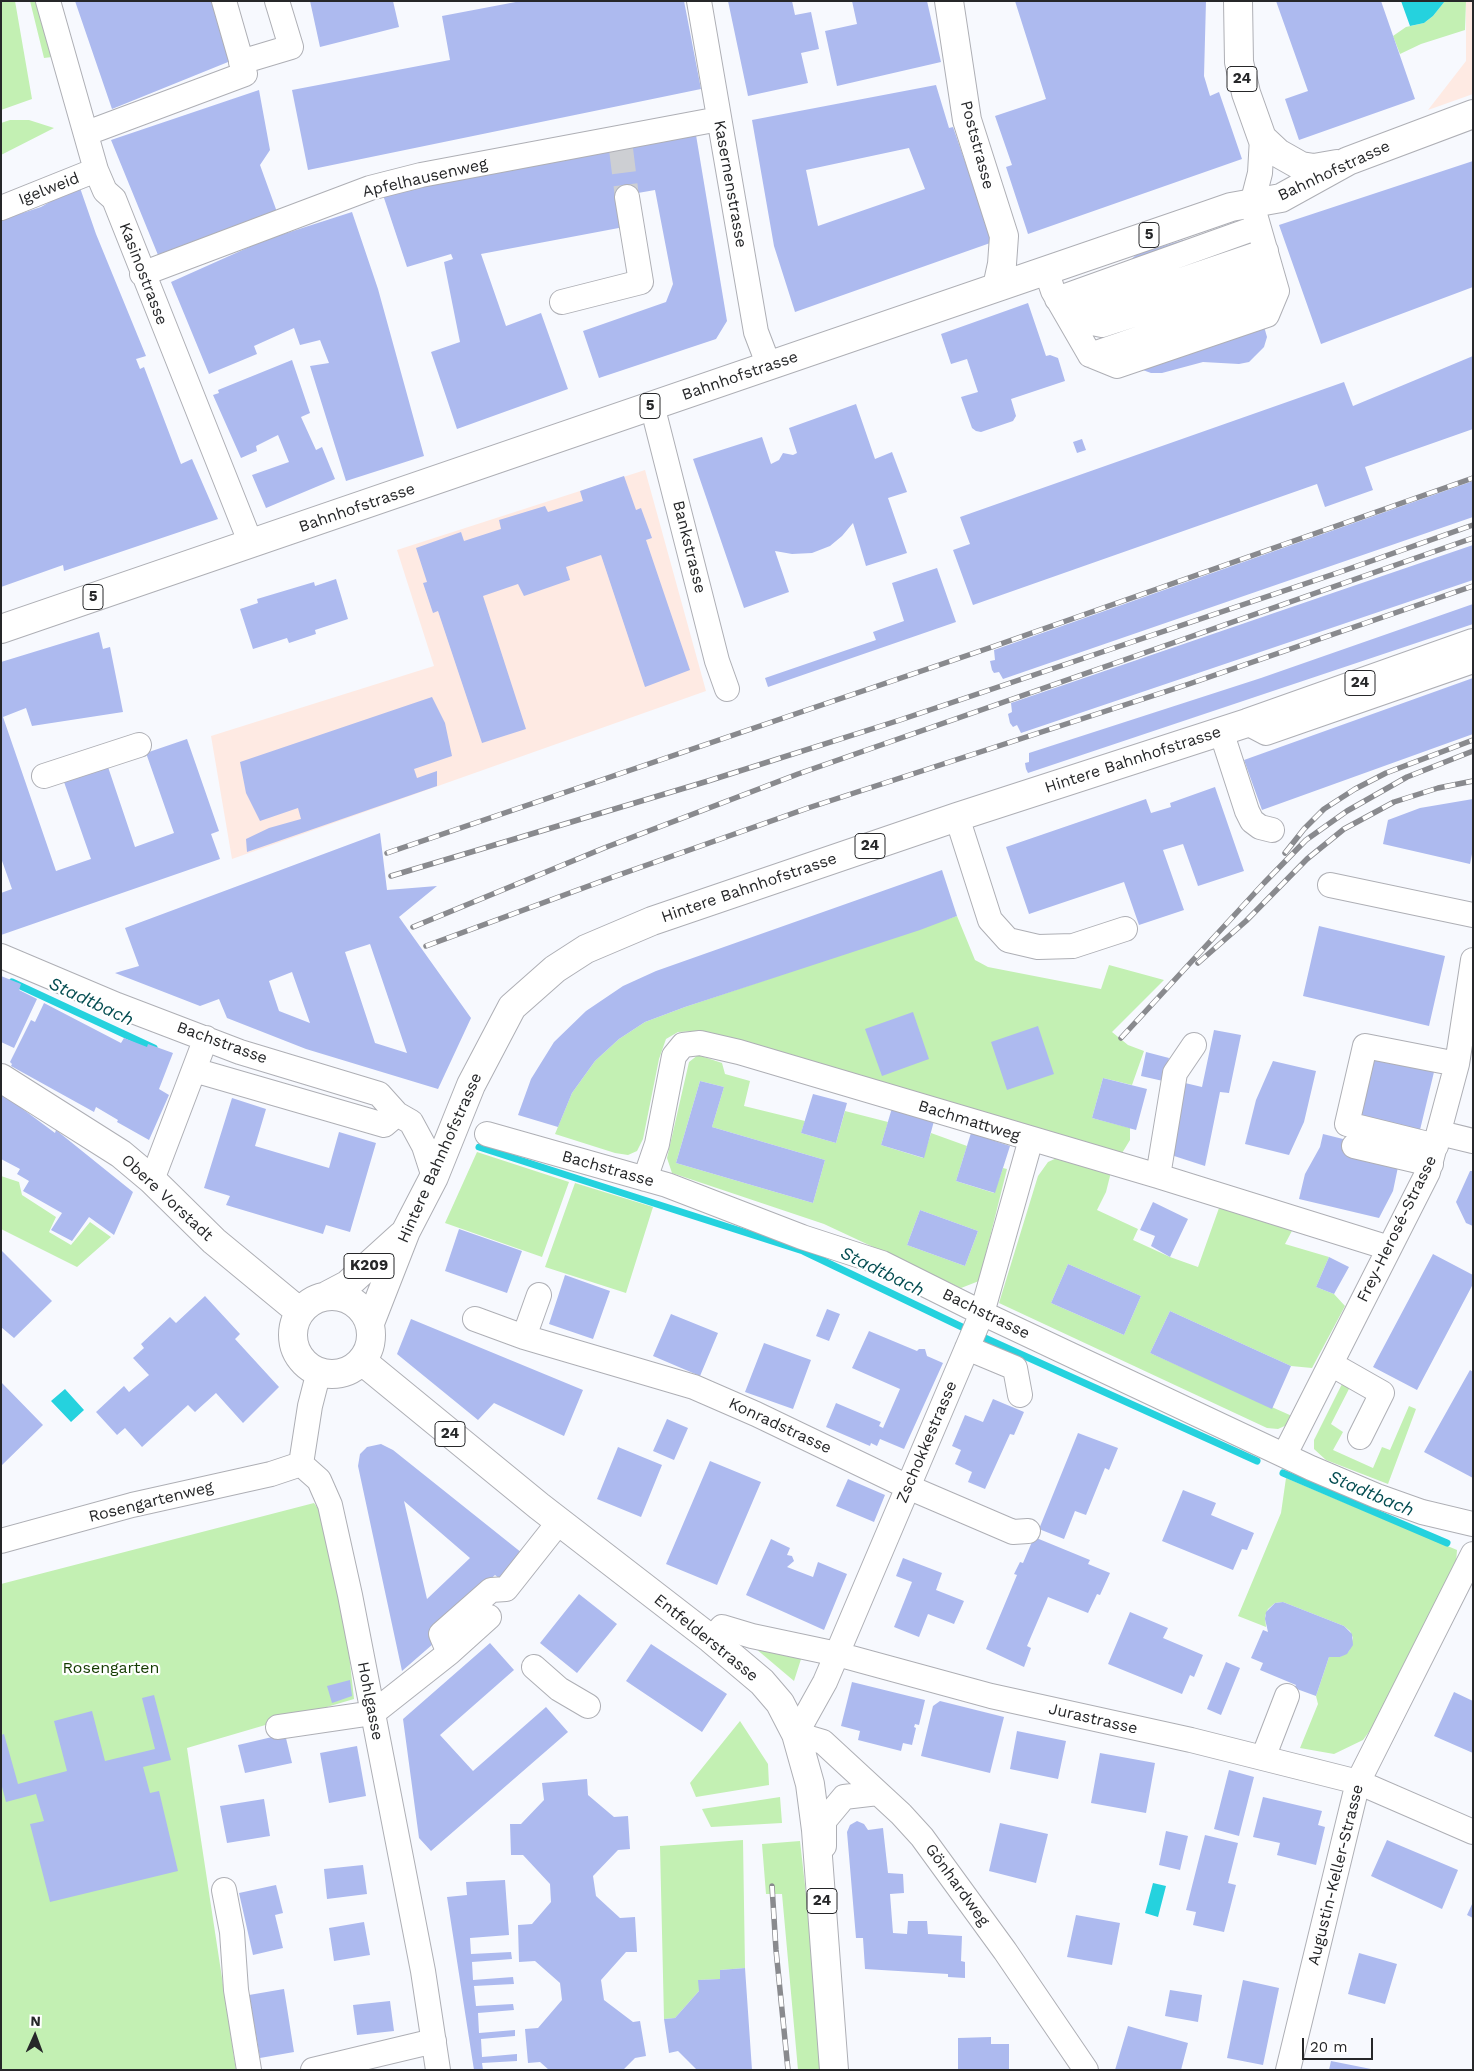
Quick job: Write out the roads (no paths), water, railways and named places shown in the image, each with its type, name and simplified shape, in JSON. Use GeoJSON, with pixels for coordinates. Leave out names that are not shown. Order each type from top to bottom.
{"type":"FeatureCollection","features":[{"type":"Feature","properties":{"kind":"main road","name":"Poststrasse"},"geometry":{"type":"LineString","coordinates":[[949,1],[967,120],[1004,236],[1002,264],[997,287]]}},
{"type":"Feature","properties":{"kind":"main road","name":"24"},"geometry":{"type":"LineString","coordinates":[[1238,1],[1239,62],[1246,93],[1262,138],[1278,153],[1305,167],[1314,168],[1348,161]]}},
{"type":"Feature","properties":{"kind":"main road","name":"Bahnhofstrasse"},"geometry":{"type":"LineString","coordinates":[[1,629],[1223,210],[1255,215],[1281,198],[1292,194],[1348,161],[1473,114]]}},
{"type":"Feature","properties":{"kind":"main road","name":"Hintere Bahnhofstrasse"},"geometry":{"type":"LineString","coordinates":[[370,1322],[406,1231],[434,1177],[471,1085],[512,1007],[555,969],[586,949],[652,921],[956,817],[1247,723],[1473,643]]}},
{"type":"Feature","properties":{"kind":"main road","name":"Obere Vorstadt"},"geometry":{"type":"LineString","coordinates":[[1,1078],[121,1154],[152,1180],[214,1241],[300,1312]]}},
{"type":"Feature","properties":{"kind":"main road","name":"K209"},"geometry":{"type":"LineString","coordinates":[[328,1296],[353,1280],[406,1231]]}},
{"type":"Feature","properties":{"kind":"main road"},"geometry":{"type":"LineString","coordinates":[[328,1296],[339,1296],[354,1302],[365,1313],[370,1322],[371,1343],[362,1361],[346,1371],[328,1373],[308,1366],[300,1357],[295,1346],[295,1323],[300,1312],[308,1304],[328,1296]]}},
{"type":"Feature","properties":{"kind":"main road","name":"Entfelderstrasse"},"geometry":{"type":"LineString","coordinates":[[362,1361],[559,1522],[711,1639],[762,1682],[780,1703],[796,1734],[810,1784],[819,1872],[834,2070]]}},
{"type":"Feature","properties":{"kind":"street","name":"Kasinostrasse"},"geometry":{"type":"LineString","coordinates":[[48,1],[96,170],[105,191],[114,199],[142,274],[251,544]]}},
{"type":"Feature","properties":{"kind":"street"},"geometry":{"type":"LineString","coordinates":[[87,134],[245,74],[224,1]]}},
{"type":"Feature","properties":{"kind":"street"},"geometry":{"type":"LineString","coordinates":[[241,62],[291,47],[278,1]]}},
{"type":"Feature","properties":{"kind":"street","name":"Kasernenstrasse"},"geometry":{"type":"LineString","coordinates":[[699,1],[714,76],[718,119],[756,332],[769,366]]}},
{"type":"Feature","properties":{"kind":"street","name":"Apfelhausenweg"},"geometry":{"type":"LineString","coordinates":[[142,274],[370,188],[421,175],[620,144],[718,119]]}},
{"type":"Feature","properties":{"kind":"street"},"geometry":{"type":"LineString","coordinates":[[1046,270],[1063,308],[1090,355],[1277,291],[1255,215],[1262,138]]}},
{"type":"Feature","properties":{"kind":"street","name":"Igelweid"},"geometry":{"type":"LineString","coordinates":[[1,208],[96,170]]}},
{"type":"Feature","properties":{"kind":"street"},"geometry":{"type":"LineString","coordinates":[[562,302],[641,282],[627,197]]}},
{"type":"Feature","properties":{"kind":"street"},"geometry":{"type":"LineString","coordinates":[[1063,308],[1255,215]]}},
{"type":"Feature","properties":{"kind":"street"},"geometry":{"type":"LineString","coordinates":[[1063,308],[1266,251]]}},
{"type":"Feature","properties":{"kind":"street","name":"Bankstrasse"},"geometry":{"type":"LineString","coordinates":[[652,405],[717,660],[728,689]]}},
{"type":"Feature","properties":{"kind":"street"},"geometry":{"type":"LineString","coordinates":[[1247,723],[1266,733],[1473,661]]}},
{"type":"Feature","properties":{"kind":"street"},"geometry":{"type":"LineString","coordinates":[[1221,731],[1247,811],[1256,824],[1272,830]]}},
{"type":"Feature","properties":{"kind":"street"},"geometry":{"type":"LineString","coordinates":[[44,776],[139,744]]}},
{"type":"Feature","properties":{"kind":"street"},"geometry":{"type":"LineString","coordinates":[[956,817],[990,920],[1008,940],[1038,947],[1074,946],[1125,929]]}},
{"type":"Feature","properties":{"kind":"street"},"geometry":{"type":"LineString","coordinates":[[1330,885],[1473,915]]}},
{"type":"Feature","properties":{"kind":"street","name":"Bachstrasse"},"geometry":{"type":"LineString","coordinates":[[1,956],[118,1005],[240,1052],[379,1094],[396,1114],[411,1122],[424,1146],[434,1177]]}},
{"type":"Feature","properties":{"kind":"street","name":"Frey-Herosé-Strasse"},"geometry":{"type":"LineString","coordinates":[[1285,1454],[1389,1248],[1436,1148],[1457,1064],[1468,1037],[1473,960]]}},
{"type":"Feature","properties":{"kind":"street"},"geometry":{"type":"LineString","coordinates":[[152,1180],[206,1038]]}},
{"type":"Feature","properties":{"kind":"street","name":"Bachmattweg"},"geometry":{"type":"LineString","coordinates":[[645,1179],[656,1144],[674,1056],[683,1045],[700,1043],[739,1052],[1158,1176],[1389,1248]]}},
{"type":"Feature","properties":{"kind":"street"},"geometry":{"type":"LineString","coordinates":[[1158,1176],[1175,1073],[1194,1045]]}},
{"type":"Feature","properties":{"kind":"street"},"geometry":{"type":"LineString","coordinates":[[1436,1148],[1347,1124],[1365,1046],[1457,1064]]}},
{"type":"Feature","properties":{"kind":"street"},"geometry":{"type":"LineString","coordinates":[[230,1082],[240,1052]]}},
{"type":"Feature","properties":{"kind":"street"},"geometry":{"type":"LineString","coordinates":[[194,1070],[230,1082],[384,1125],[396,1114]]}},
{"type":"Feature","properties":{"kind":"street","name":"Bachstrasse"},"geometry":{"type":"LineString","coordinates":[[487,1134],[645,1179],[882,1263],[973,1333],[1285,1454],[1312,1468],[1377,1496],[1422,1512],[1473,1524]]}},
{"type":"Feature","properties":{"kind":"street","name":"Zschokkestrasse"},"geometry":{"type":"LineString","coordinates":[[796,1734],[825,1682],[973,1333],[1031,1139]]}},
{"type":"Feature","properties":{"kind":"street"},"geometry":{"type":"LineString","coordinates":[[1354,1146],[1436,1148],[1473,1141]]}},
{"type":"Feature","properties":{"kind":"street"},"geometry":{"type":"LineString","coordinates":[[524,1336],[539,1295]]}},
{"type":"Feature","properties":{"kind":"street","name":"Konradstrasse"},"geometry":{"type":"LineString","coordinates":[[474,1319],[694,1387],[756,1414],[908,1487],[1013,1532],[1028,1531]]}},
{"type":"Feature","properties":{"kind":"street"},"geometry":{"type":"LineString","coordinates":[[973,1333],[1015,1368],[1020,1395]]}},
{"type":"Feature","properties":{"kind":"street"},"geometry":{"type":"LineString","coordinates":[[1331,1364],[1382,1393],[1360,1437]]}},
{"type":"Feature","properties":{"kind":"street"},"geometry":{"type":"LineString","coordinates":[[301,1464],[310,1406],[319,1371]]}},
{"type":"Feature","properties":{"kind":"street","name":"Rosengartenweg"},"geometry":{"type":"LineString","coordinates":[[1,1541],[132,1505],[271,1474],[301,1464]]}},
{"type":"Feature","properties":{"kind":"street","name":"Hohlgasse"},"geometry":{"type":"LineString","coordinates":[[301,1464],[319,1480],[330,1506],[418,1942],[438,2070]]}},
{"type":"Feature","properties":{"kind":"street"},"geometry":{"type":"LineString","coordinates":[[449,1654],[441,1634],[491,1590],[506,1590],[559,1522]]}},
{"type":"Feature","properties":{"kind":"street","name":"Augustin-Keller-Strasse"},"geometry":{"type":"LineString","coordinates":[[1288,2070],[1358,1782],[1473,1554]]}},
{"type":"Feature","properties":{"kind":"street"},"geometry":{"type":"LineString","coordinates":[[278,1726],[373,1713],[449,1654],[489,1617]]}},
{"type":"Feature","properties":{"kind":"street","name":"Jurastrasse"},"geometry":{"type":"LineString","coordinates":[[711,1639],[722,1627],[752,1636],[837,1654],[992,1696],[1263,1758],[1358,1782],[1473,1832]]}},
{"type":"Feature","properties":{"kind":"street"},"geometry":{"type":"LineString","coordinates":[[534,1667],[559,1689],[588,1706]]}},
{"type":"Feature","properties":{"kind":"street"},"geometry":{"type":"LineString","coordinates":[[1263,1758],[1287,1696]]}},
{"type":"Feature","properties":{"kind":"street","name":"Gönhardweg"},"geometry":{"type":"LineString","coordinates":[[796,1734],[823,1742],[922,1837],[1005,1951],[1086,2070]]}},
{"type":"Feature","properties":{"kind":"street"},"geometry":{"type":"LineString","coordinates":[[819,1872],[824,1857],[824,1821],[844,1797],[878,1793]]}},
{"type":"Feature","properties":{"kind":"street"},"geometry":{"type":"LineString","coordinates":[[224,1890],[232,1932],[236,1990],[249,2070]]}},
{"type":"Feature","properties":{"kind":"street"},"geometry":{"type":"LineString","coordinates":[[313,2070],[434,2040]]}},
{"type":"Feature","properties":{"kind":"water"},"geometry":{"type":"Polygon","coordinates":[[[1401,1],[1445,1],[1433,16],[1424,23],[1410,26],[1401,1]]]}},
{"type":"Feature","properties":{"kind":"water"},"geometry":{"type":"Polygon","coordinates":[[[65,1389],[84,1410],[71,1422],[51,1401],[65,1389]]]}},
{"type":"Feature","properties":{"kind":"water"},"geometry":{"type":"Polygon","coordinates":[[[1153,1883],[1166,1886],[1158,1917],[1145,1913],[1153,1883]]]}},
{"type":"Feature","properties":{"kind":"waterway","name":"Stadtbach"},"geometry":{"type":"LineString","coordinates":[[12,982],[154,1048]]}},
{"type":"Feature","properties":{"kind":"waterway","name":"Stadtbach"},"geometry":{"type":"LineString","coordinates":[[479,1147],[803,1251],[987,1339],[1257,1461]]}},
{"type":"Feature","properties":{"kind":"waterway","name":"Stadtbach"},"geometry":{"type":"LineString","coordinates":[[1283,1473],[1447,1543]]}},
{"type":"Feature","properties":{"kind":"tunnel"},"geometry":{"type":"LineString","coordinates":[[621,149],[627,197]]}},
{"type":"Feature","properties":{"kind":"railway"},"geometry":{"type":"LineString","coordinates":[[387,853],[989,648],[1473,478]]}},
{"type":"Feature","properties":{"kind":"railway"},"geometry":{"type":"LineString","coordinates":[[391,876],[708,781],[900,720],[1343,571],[1473,525]]}},
{"type":"Feature","properties":{"kind":"railway"},"geometry":{"type":"LineString","coordinates":[[413,927],[604,848],[798,774],[1473,538]]}},
{"type":"Feature","properties":{"kind":"railway"},"geometry":{"type":"LineString","coordinates":[[426,946],[808,808],[1189,684],[1473,586]]}},
{"type":"Feature","properties":{"kind":"railway"},"geometry":{"type":"LineString","coordinates":[[1285,853],[1304,829],[1324,809],[1355,789],[1386,773],[1473,740]]}},
{"type":"Feature","properties":{"kind":"railway"},"geometry":{"type":"LineString","coordinates":[[1121,1038],[1306,840],[1347,811],[1407,777],[1473,751]]}},
{"type":"Feature","properties":{"kind":"railway"},"geometry":{"type":"LineString","coordinates":[[1198,963],[1246,921],[1307,859],[1344,829],[1394,802],[1438,788],[1473,781]]}},
{"type":"Feature","properties":{"kind":"railway"},"geometry":{"type":"LineString","coordinates":[[772,1886],[776,1950],[788,2070]]}},
{"type":"Feature","properties":{"kind":"park label","name":"Rosengarten"},"geometry":{"type":"Point","coordinates":[111,1668]}}]}
